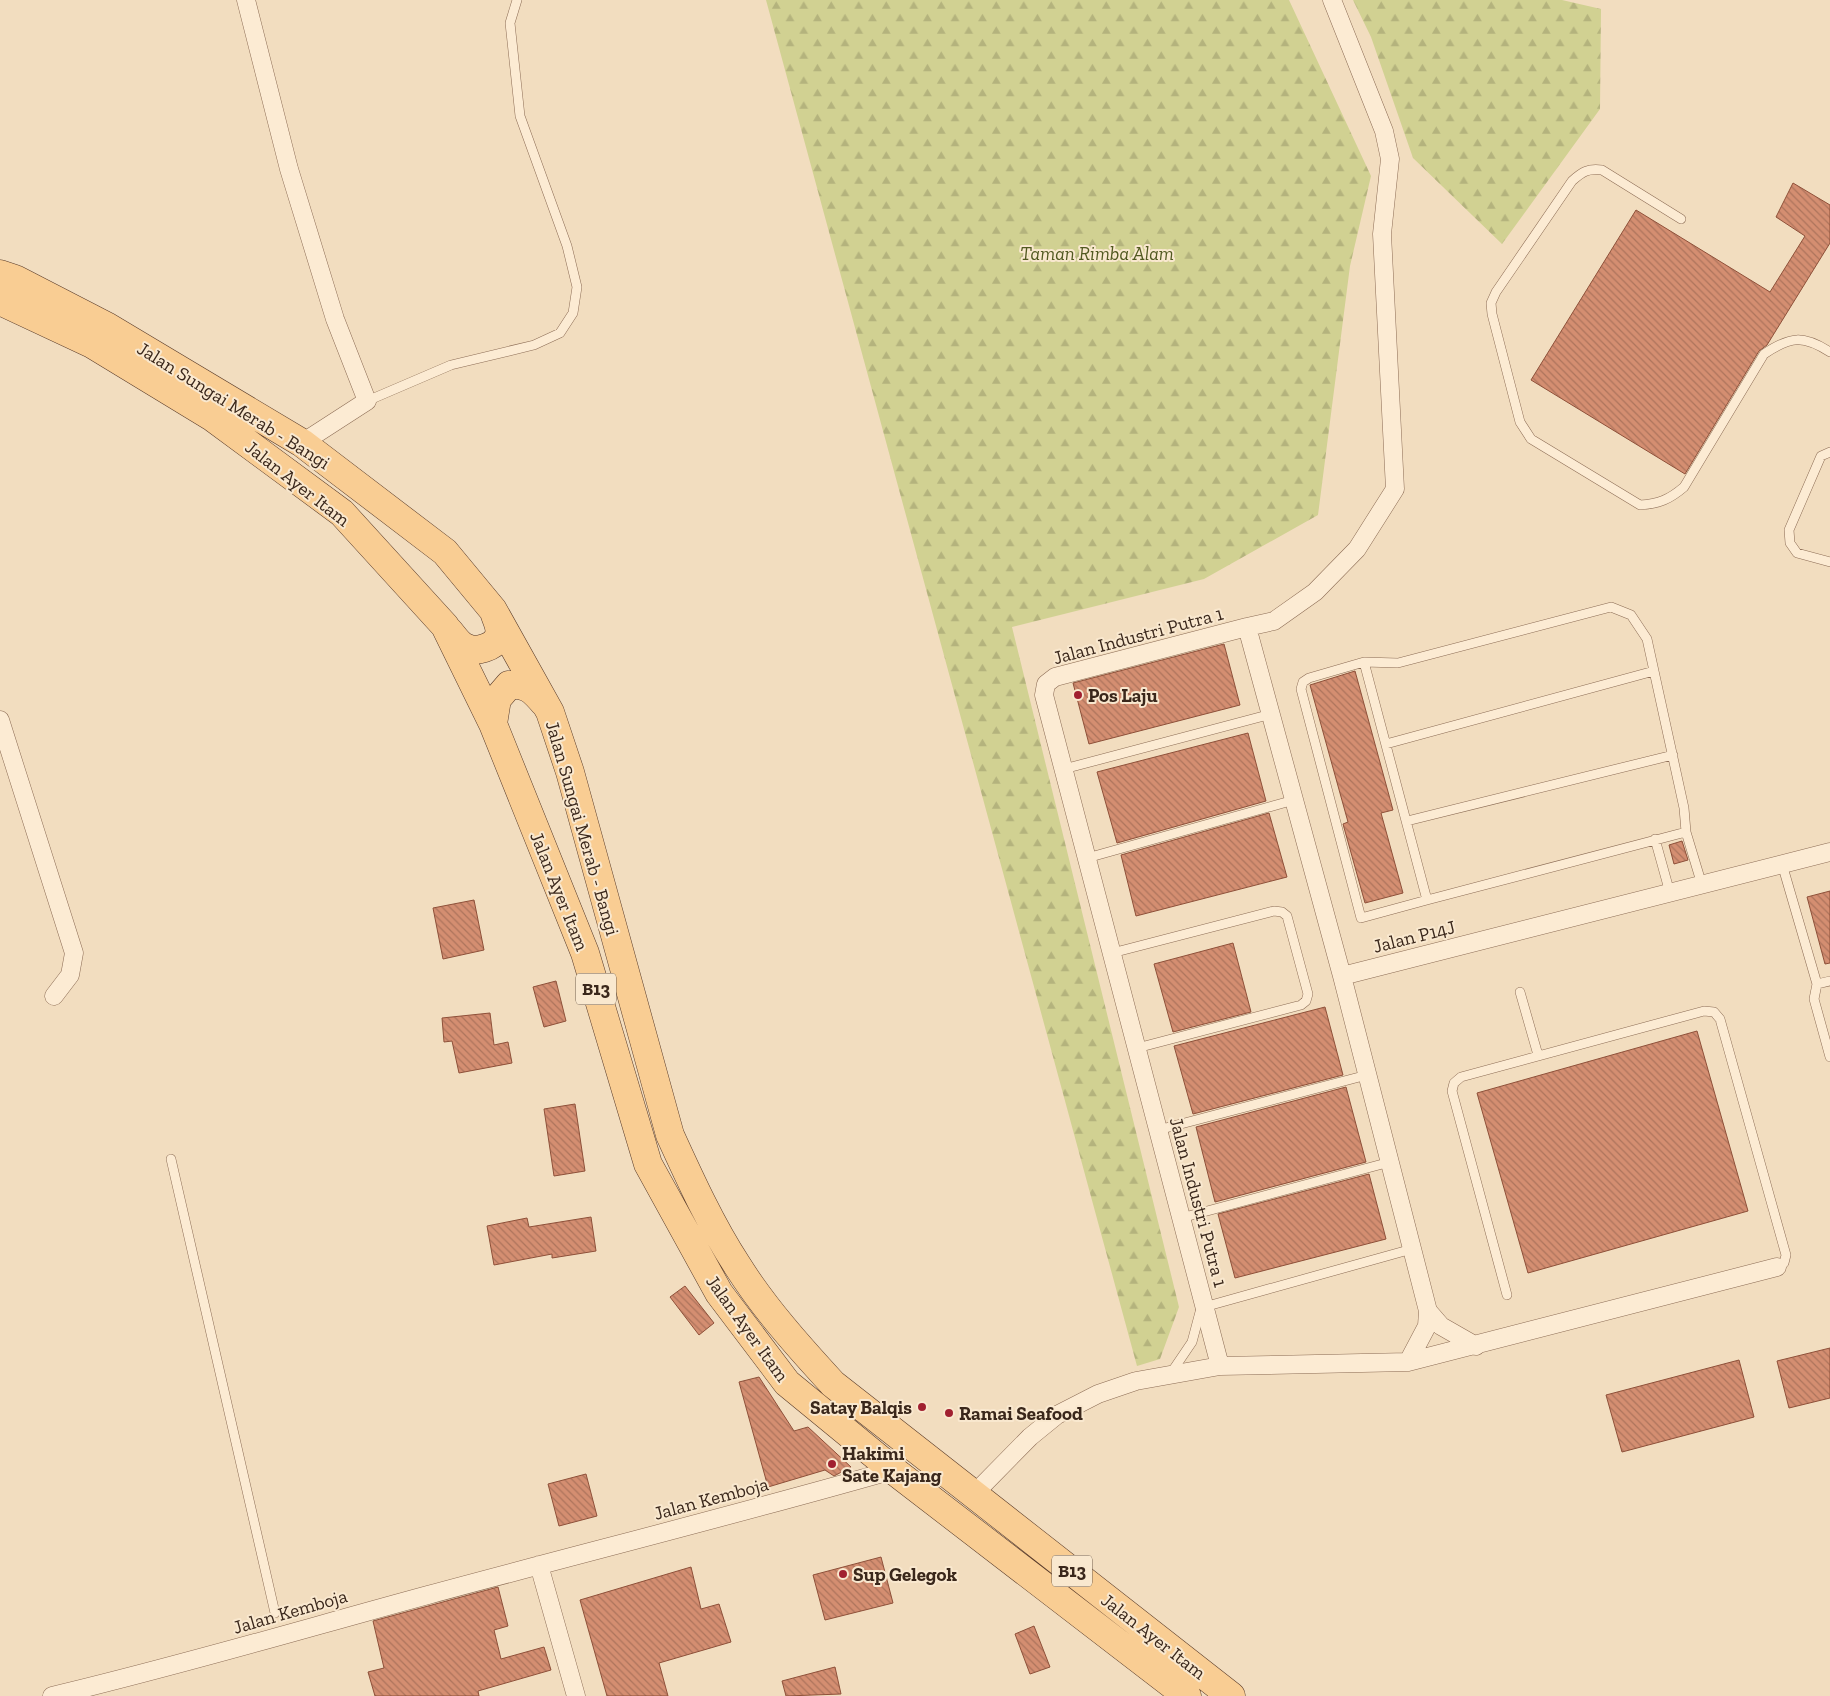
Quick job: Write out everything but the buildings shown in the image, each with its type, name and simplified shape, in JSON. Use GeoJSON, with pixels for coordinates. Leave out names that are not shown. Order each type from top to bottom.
{"type":"FeatureCollection","features":[{"type":"Feature","properties":{"kind":"main road","name":"Jalan Sungai Merab - Bangi"},"geometry":{"type":"LineString","coordinates":[[0,274],[108,327],[302,443],[445,552],[493,610],[550,712],[570,772],[670,1135],[692,1181],[736,1265],[797,1345],[833,1384],[912,1446]]}},
{"type":"Feature","properties":{"kind":"main road","name":"Jalan Ayer Itam"},"geometry":{"type":"LineString","coordinates":[[0,301],[92,344],[212,417],[342,513],[445,626],[493,724],[585,954],[648,1164],[719,1294],[787,1383],[893,1470],[1186,1696]]}},
{"type":"Feature","properties":{"kind":"main road"},"geometry":{"type":"LineString","coordinates":[[445,626],[463,646],[472,650],[482,649],[491,645],[499,636],[499,625],[493,610]]}},
{"type":"Feature","properties":{"kind":"main road"},"geometry":{"type":"LineString","coordinates":[[493,724],[497,699],[509,685],[528,686],[550,712]]}},
{"type":"Feature","properties":{"kind":"main road","name":"Jalan Ayer Itam"},"geometry":{"type":"LineString","coordinates":[[912,1446],[1231,1696]]}},
{"type":"Feature","properties":{"kind":"street"},"geometry":{"type":"LineString","coordinates":[[246,0],[295,188],[335,320],[367,401],[302,443]]}},
{"type":"Feature","properties":{"kind":"street"},"geometry":{"type":"LineString","coordinates":[[1247,627],[1274,621],[1316,592],[1357,549],[1395,489],[1382,234],[1390,159],[1384,131],[1332,0]]}},
{"type":"Feature","properties":{"kind":"street","name":"Jalan Industri Putra 1"},"geometry":{"type":"LineString","coordinates":[[1220,1366],[1044,695],[1046,684],[1055,677],[1247,627],[1342,976]]}},
{"type":"Feature","properties":{"kind":"street"},"geometry":{"type":"LineString","coordinates":[[0,720],[74,953],[70,976],[54,996]]}},
{"type":"Feature","properties":{"kind":"street","name":"Jalan P14J"},"geometry":{"type":"LineString","coordinates":[[1342,976],[1830,852]]}},
{"type":"Feature","properties":{"kind":"street"},"geometry":{"type":"LineString","coordinates":[[1342,976],[1428,1311],[1428,1326],[1408,1362]]}},
{"type":"Feature","properties":{"kind":"street"},"geometry":{"type":"LineString","coordinates":[[974,1494],[1030,1437],[1057,1415],[1098,1394],[1136,1381],[1171,1373],[1220,1366],[1408,1362],[1777,1267]]}},
{"type":"Feature","properties":{"kind":"street"},"geometry":{"type":"LineString","coordinates":[[1428,1311],[1441,1326],[1476,1346]]}},
{"type":"Feature","properties":{"kind":"street","name":"Jalan Kemboja"},"geometry":{"type":"LineString","coordinates":[[52,1696],[142,1675],[539,1565],[714,1521],[893,1470]]}},
{"type":"Feature","properties":{"kind":"street"},"geometry":{"type":"LineString","coordinates":[[539,1565],[576,1696]]}},
{"type":"Feature","properties":{"kind":"lane"},"geometry":{"type":"LineString","coordinates":[[367,401],[451,365],[534,345],[560,333],[573,313],[577,287],[569,254],[520,116],[510,23],[517,0]]}},
{"type":"Feature","properties":{"kind":"lane"},"geometry":{"type":"LineString","coordinates":[[1681,219],[1602,170],[1590,168],[1572,181],[1496,292],[1491,303],[1492,314],[1520,422],[1532,439],[1640,505],[1654,505],[1669,499],[1684,487],[1764,354],[1781,343],[1799,339],[1816,344],[1830,352]]}},
{"type":"Feature","properties":{"kind":"lane"},"geometry":{"type":"LineString","coordinates":[[1830,452],[1821,456],[1789,530],[1790,543],[1797,553],[1830,562]]}},
{"type":"Feature","properties":{"kind":"lane"},"geometry":{"type":"LineString","coordinates":[[1686,832],[1361,918],[1301,689],[1303,682],[1309,678],[1364,662],[1398,663],[1611,607],[1631,615],[1647,639],[1684,808],[1686,832],[1702,885]]}},
{"type":"Feature","properties":{"kind":"lane"},"geometry":{"type":"LineString","coordinates":[[1364,662],[1428,900]]}},
{"type":"Feature","properties":{"kind":"lane"},"geometry":{"type":"LineString","coordinates":[[1386,744],[1654,671]]}},
{"type":"Feature","properties":{"kind":"lane"},"geometry":{"type":"LineString","coordinates":[[1064,769],[1270,714]]}},
{"type":"Feature","properties":{"kind":"lane"},"geometry":{"type":"LineString","coordinates":[[1406,821],[1673,755]]}},
{"type":"Feature","properties":{"kind":"lane"},"geometry":{"type":"LineString","coordinates":[[1087,858],[1294,800]]}},
{"type":"Feature","properties":{"kind":"lane"},"geometry":{"type":"LineString","coordinates":[[1655,839],[1670,893]]}},
{"type":"Feature","properties":{"kind":"lane"},"geometry":{"type":"LineString","coordinates":[[1782,864],[1817,984],[1814,999],[1830,1057]]}},
{"type":"Feature","properties":{"kind":"lane"},"geometry":{"type":"LineString","coordinates":[[1112,953],[1274,911],[1282,912],[1287,916],[1306,985],[1308,994],[1306,1001],[1301,1005],[1137,1048]]}},
{"type":"Feature","properties":{"kind":"lane"},"geometry":{"type":"LineString","coordinates":[[1817,984],[1830,981]]}},
{"type":"Feature","properties":{"kind":"lane"},"geometry":{"type":"LineString","coordinates":[[1520,992],[1538,1055]]}},
{"type":"Feature","properties":{"kind":"lane"},"geometry":{"type":"LineString","coordinates":[[1507,1296],[1452,1091],[1454,1083],[1461,1076],[1704,1011],[1714,1012],[1720,1019],[1786,1255],[1784,1263],[1777,1267]]}},
{"type":"Feature","properties":{"kind":"lane"},"geometry":{"type":"LineString","coordinates":[[1158,1130],[1368,1075]]}},
{"type":"Feature","properties":{"kind":"lane"},"geometry":{"type":"LineString","coordinates":[[171,1159],[275,1614]]}},
{"type":"Feature","properties":{"kind":"lane"},"geometry":{"type":"LineString","coordinates":[[1181,1218],[1390,1162]]}},
{"type":"Feature","properties":{"kind":"lane"},"geometry":{"type":"LineString","coordinates":[[1171,1373],[1192,1342],[1200,1312],[1204,1307],[1412,1250]]}},
{"type":"Feature","properties":{"kind":"green space","name":"Taman Rimba Alam"},"geometry":{"type":"Polygon","coordinates":[[[766,0],[1289,0],[1371,176],[1350,266],[1318,515],[1204,579],[1012,627],[1179,1307],[1160,1359],[1137,1366],[766,0]]]}},
{"type":"Feature","properties":{"kind":"green space"},"geometry":{"type":"Polygon","coordinates":[[[1353,0],[1562,0],[1601,9],[1600,109],[1502,244],[1413,158],[1371,37],[1353,0]]]}},
{"type":"Feature","properties":{"kind":"place","name":"Pos Laju"},"geometry":{"type":"Point","coordinates":[1078,695]}},
{"type":"Feature","properties":{"kind":"place","name":"Satay Balqis"},"geometry":{"type":"Point","coordinates":[922,1407]}},
{"type":"Feature","properties":{"kind":"place","name":"Ramai Seafood"},"geometry":{"type":"Point","coordinates":[949,1413]}},
{"type":"Feature","properties":{"kind":"place","name":"Hakimi Sate Kajang"},"geometry":{"type":"Point","coordinates":[832,1464]}},
{"type":"Feature","properties":{"kind":"place","name":"Sup Gelegok"},"geometry":{"type":"Point","coordinates":[843,1574]}}]}
